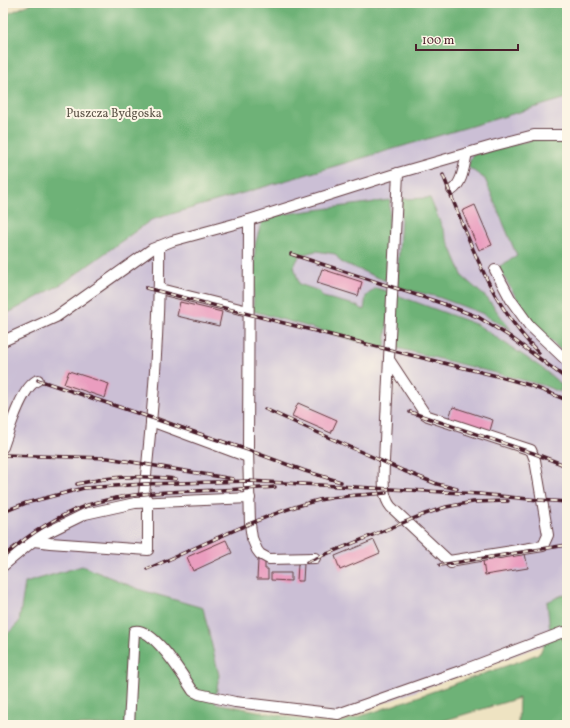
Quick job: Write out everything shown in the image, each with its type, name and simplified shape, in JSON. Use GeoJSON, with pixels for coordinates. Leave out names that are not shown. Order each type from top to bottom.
{"type":"FeatureCollection","features":[{"type":"Feature","properties":{"kind":"lane"},"geometry":{"type":"LineString","coordinates":[[3,341],[56,317],[152,250],[172,241],[249,220],[398,172],[534,135],[567,135]]}},
{"type":"Feature","properties":{"kind":"lane"},"geometry":{"type":"LineString","coordinates":[[452,190],[456,187],[459,181],[467,153]]}},
{"type":"Feature","properties":{"kind":"lane"},"geometry":{"type":"LineString","coordinates":[[390,361],[425,414],[531,450],[535,460],[548,535],[543,546],[450,562],[391,507],[386,500],[384,489],[384,461],[398,172]]}},
{"type":"Feature","properties":{"kind":"lane"},"geometry":{"type":"LineString","coordinates":[[249,220],[248,456],[250,524],[252,538],[256,550],[269,559],[315,558]]}},
{"type":"Feature","properties":{"kind":"lane"},"geometry":{"type":"LineString","coordinates":[[34,541],[148,550],[148,502],[144,494],[151,422],[160,289],[159,246]]}},
{"type":"Feature","properties":{"kind":"lane"},"geometry":{"type":"LineString","coordinates":[[495,270],[511,300],[528,325],[567,360]]}},
{"type":"Feature","properties":{"kind":"lane"},"geometry":{"type":"LineString","coordinates":[[160,289],[248,311]]}},
{"type":"Feature","properties":{"kind":"lane"},"geometry":{"type":"LineString","coordinates":[[3,447],[24,392],[30,384],[38,380]]}},
{"type":"Feature","properties":{"kind":"lane"},"geometry":{"type":"LineString","coordinates":[[151,422],[248,456]]}},
{"type":"Feature","properties":{"kind":"lane"},"geometry":{"type":"LineString","coordinates":[[3,566],[38,537],[85,514],[135,503],[250,498]]}},
{"type":"Feature","properties":{"kind":"lane"},"geometry":{"type":"LineString","coordinates":[[128,725],[134,631],[137,630],[142,631],[160,645],[193,691],[199,694],[234,702],[338,714],[466,669],[563,632],[567,636]]}},
{"type":"Feature","properties":{"kind":"shaded area"},"geometry":{"type":"Polygon","coordinates":[[[567,98],[567,642],[562,638],[342,718],[329,720],[194,699],[3,725],[3,315],[65,282],[151,220],[567,98]]]}},
{"type":"Feature","properties":{"kind":"green space","name":"Puszcza Bydgoska"},"geometry":{"type":"Polygon","coordinates":[[[32,3],[567,3],[567,98],[151,220],[65,282],[3,315],[3,16],[32,3]]]}},
{"type":"Feature","properties":{"kind":"green space"},"geometry":{"type":"Polygon","coordinates":[[[540,138],[567,143],[567,356],[531,322],[498,267],[517,256],[485,179],[468,167],[472,155],[540,138]]]}},
{"type":"Feature","properties":{"kind":"green space"},"geometry":{"type":"Polygon","coordinates":[[[430,198],[463,277],[488,299],[511,330],[481,313],[438,297],[397,287],[402,199],[430,198]]]}},
{"type":"Feature","properties":{"kind":"green space"},"geometry":{"type":"Polygon","coordinates":[[[390,200],[386,281],[341,262],[335,254],[316,251],[300,255],[294,266],[299,284],[319,291],[323,297],[355,305],[364,310],[366,296],[376,288],[390,292],[385,349],[253,311],[255,245],[263,217],[390,200]]]}},
{"type":"Feature","properties":{"kind":"green space"},"geometry":{"type":"Polygon","coordinates":[[[394,294],[478,325],[542,368],[562,385],[560,392],[542,385],[393,347],[394,294]]]}},
{"type":"Feature","properties":{"kind":"green space"},"geometry":{"type":"Polygon","coordinates":[[[82,566],[141,590],[203,608],[219,675],[215,703],[326,724],[344,721],[374,712],[540,653],[550,631],[547,602],[567,593],[567,725],[518,725],[519,698],[429,725],[3,725],[3,639],[19,622],[25,583],[82,566]]]}},
{"type":"Feature","properties":{"kind":"building"},"geometry":{"type":"Polygon","coordinates":[[[475,205],[492,245],[479,250],[462,211],[475,205]]]}},
{"type":"Feature","properties":{"kind":"building"},"geometry":{"type":"Polygon","coordinates":[[[322,269],[362,282],[358,296],[317,283],[322,269]]]}},
{"type":"Feature","properties":{"kind":"building"},"geometry":{"type":"Polygon","coordinates":[[[180,302],[222,312],[219,326],[177,316],[180,302]]]}},
{"type":"Feature","properties":{"kind":"building"},"geometry":{"type":"Polygon","coordinates":[[[69,371],[109,384],[105,398],[64,384],[69,371]]]}},
{"type":"Feature","properties":{"kind":"building"},"geometry":{"type":"Polygon","coordinates":[[[298,403],[337,420],[331,433],[292,416],[298,403]]]}},
{"type":"Feature","properties":{"kind":"building"},"geometry":{"type":"Polygon","coordinates":[[[453,407],[493,420],[489,434],[448,420],[453,407]]]}},
{"type":"Feature","properties":{"kind":"building"},"geometry":{"type":"Polygon","coordinates":[[[226,540],[232,553],[193,571],[187,557],[226,540]]]}},
{"type":"Feature","properties":{"kind":"building"},"geometry":{"type":"Polygon","coordinates":[[[374,540],[380,553],[340,570],[335,556],[374,540]]]}},
{"type":"Feature","properties":{"kind":"building"},"geometry":{"type":"Polygon","coordinates":[[[525,554],[528,568],[485,575],[483,561],[525,554]]]}},
{"type":"Feature","properties":{"kind":"building"},"geometry":{"type":"Polygon","coordinates":[[[258,560],[265,561],[265,569],[268,569],[268,579],[257,579],[258,560]]]}},
{"type":"Feature","properties":{"kind":"building"},"geometry":{"type":"Polygon","coordinates":[[[298,564],[304,564],[303,581],[297,581],[298,564]]]}},
{"type":"Feature","properties":{"kind":"building"},"geometry":{"type":"Polygon","coordinates":[[[271,573],[291,573],[291,581],[271,580],[271,573]]]}},
{"type":"Feature","properties":{"kind":"railway"},"geometry":{"type":"LineString","coordinates":[[443,175],[471,246],[494,292],[507,314],[539,353]]}},
{"type":"Feature","properties":{"kind":"railway"},"geometry":{"type":"LineString","coordinates":[[291,254],[441,303],[478,317],[509,336],[567,379]]}},
{"type":"Feature","properties":{"kind":"railway"},"geometry":{"type":"LineString","coordinates":[[146,288],[497,376],[529,385],[567,400]]}},
{"type":"Feature","properties":{"kind":"railway"},"geometry":{"type":"LineString","coordinates":[[38,380],[341,482]]}},
{"type":"Feature","properties":{"kind":"railway"},"geometry":{"type":"LineString","coordinates":[[265,409],[404,471],[437,484],[457,489]]}},
{"type":"Feature","properties":{"kind":"railway"},"geometry":{"type":"LineString","coordinates":[[410,412],[533,453],[567,466]]}},
{"type":"Feature","properties":{"kind":"railway"},"geometry":{"type":"LineString","coordinates":[[3,455],[108,458],[233,479]]}},
{"type":"Feature","properties":{"kind":"railway"},"geometry":{"type":"LineString","coordinates":[[77,484],[102,479],[126,477],[176,479]]}},
{"type":"Feature","properties":{"kind":"railway"},"geometry":{"type":"LineString","coordinates":[[3,512],[26,503],[84,488],[145,484],[249,481],[479,494],[567,502]]}},
{"type":"Feature","properties":{"kind":"railway"},"geometry":{"type":"LineString","coordinates":[[3,557],[22,541],[54,520],[76,509],[101,501],[153,493],[275,487]]}},
{"type":"Feature","properties":{"kind":"railway"},"geometry":{"type":"LineString","coordinates":[[147,569],[232,531],[276,513],[298,506],[336,497],[386,493]]}},
{"type":"Feature","properties":{"kind":"railway"},"geometry":{"type":"LineString","coordinates":[[307,562],[422,515],[446,507],[473,502],[508,501]]}},
{"type":"Feature","properties":{"kind":"railway"},"geometry":{"type":"LineString","coordinates":[[440,565],[567,545]]}}]}
